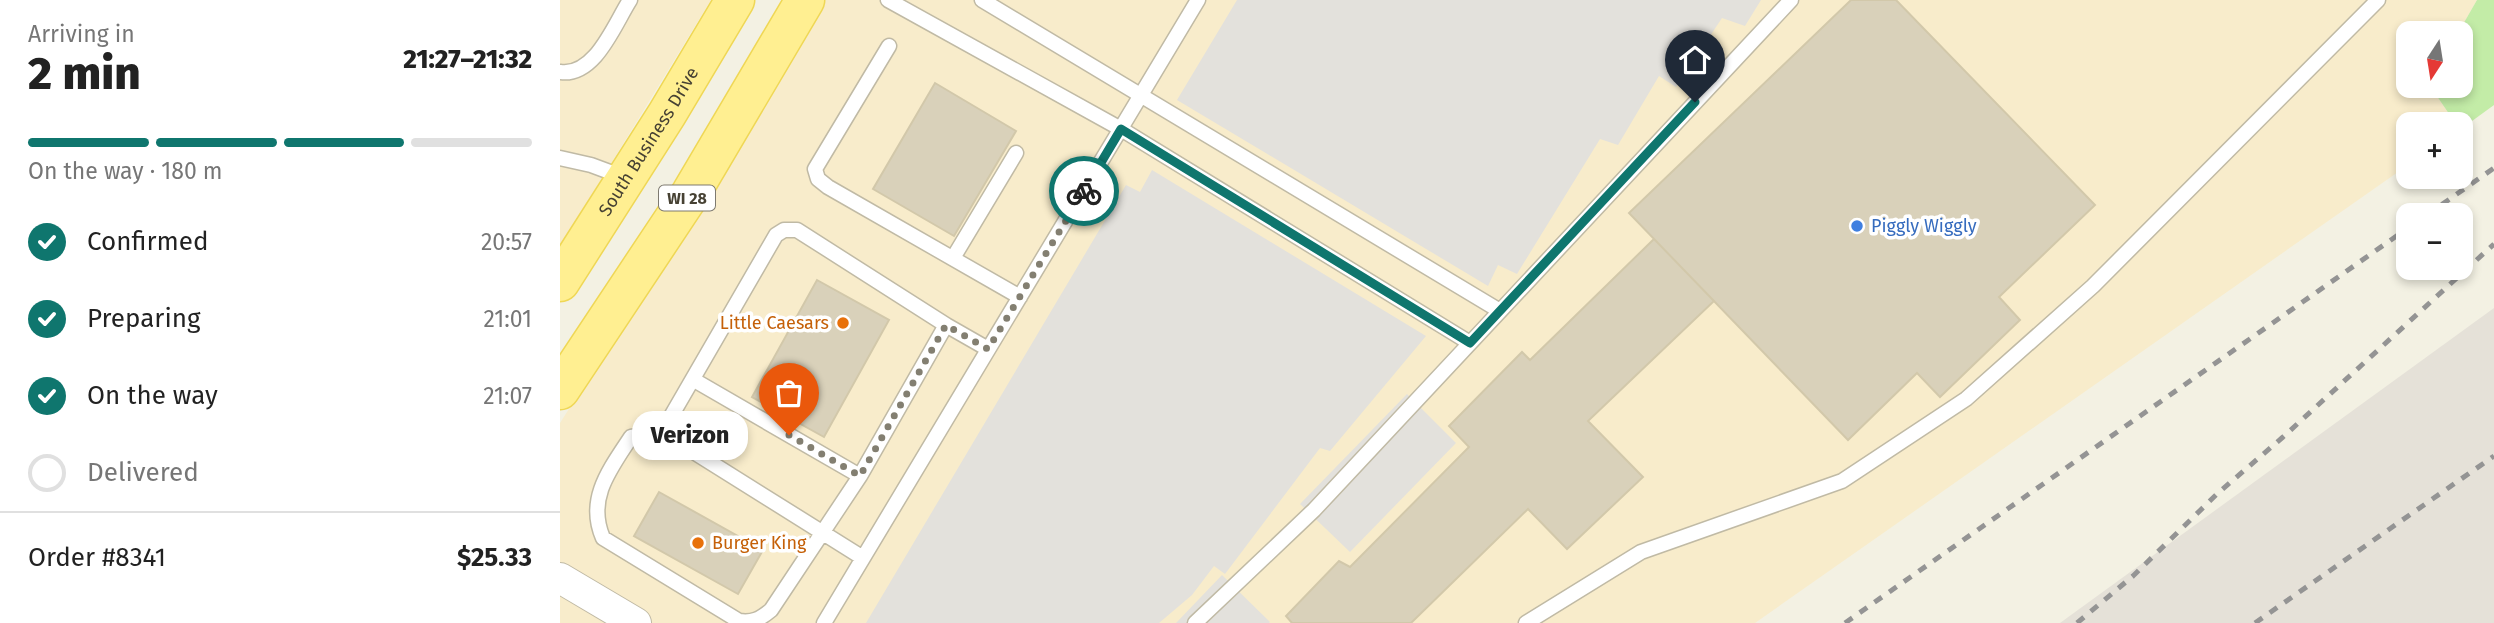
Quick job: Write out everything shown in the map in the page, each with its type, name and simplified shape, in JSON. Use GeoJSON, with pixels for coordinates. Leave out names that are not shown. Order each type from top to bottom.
{"type":"FeatureCollection","features":[{"type":"Feature","properties":{"kind":"main road","name":"South Business Drive"},"geometry":{"type":"LineString","coordinates":[[560,282],[627,178],[734,0]]}},
{"type":"Feature","properties":{"kind":"main road","name":"WI 28"},"geometry":{"type":"LineString","coordinates":[[560,390],[691,193],[805,0]]}},
{"type":"Feature","properties":{"kind":"street"},"geometry":{"type":"LineString","coordinates":[[560,578],[636,623]]}},
{"type":"Feature","properties":{"kind":"lane"},"geometry":{"type":"LineString","coordinates":[[560,72],[584,69],[594,60],[630,0]]}},
{"type":"Feature","properties":{"kind":"lane"},"geometry":{"type":"LineString","coordinates":[[888,0],[1121,129],[1470,343]]}},
{"type":"Feature","properties":{"kind":"lane"},"geometry":{"type":"LineString","coordinates":[[982,0],[1500,311]]}},
{"type":"Feature","properties":{"kind":"lane"},"geometry":{"type":"LineString","coordinates":[[824,623],[1198,0]]}},
{"type":"Feature","properties":{"kind":"lane"},"geometry":{"type":"LineString","coordinates":[[1195,623],[1314,510],[1791,0]]}},
{"type":"Feature","properties":{"kind":"lane"},"geometry":{"type":"LineString","coordinates":[[1525,623],[1641,552],[1842,481],[1966,399],[2094,286],[2378,0]]}},
{"type":"Feature","properties":{"kind":"lane"},"geometry":{"type":"LineString","coordinates":[[890,46],[815,169],[818,178],[828,187],[1020,297]]}},
{"type":"Feature","properties":{"kind":"lane"},"geometry":{"type":"LineString","coordinates":[[953,258],[1016,153]]}},
{"type":"Feature","properties":{"kind":"lane"},"geometry":{"type":"LineString","coordinates":[[560,158],[592,165],[627,178]]}},
{"type":"Feature","properties":{"kind":"lane"},"geometry":{"type":"LineString","coordinates":[[662,432],[776,235],[784,230],[797,230],[988,349]]}},
{"type":"Feature","properties":{"kind":"lane"},"geometry":{"type":"LineString","coordinates":[[863,558],[822,533],[662,432],[631,437],[600,489],[596,524],[603,538],[739,621],[750,622],[761,618],[771,610],[822,533],[860,476],[946,325]]}},
{"type":"Feature","properties":{"kind":"lane"},"geometry":{"type":"LineString","coordinates":[[694,380],[860,476]]}},
{"type":"Feature","properties":{"kind":"shaded area"},"geometry":{"type":"Polygon","coordinates":[[[560,0],[711,0],[560,247],[560,0]]]}},
{"type":"Feature","properties":{"kind":"shaded area"},"geometry":{"type":"Polygon","coordinates":[[[822,0],[2477,0],[2465,21],[2396,21],[2396,98],[2438,98],[2448,112],[2396,112],[2396,173],[1755,623],[560,623],[560,423],[822,0]]]}},
{"type":"Feature","properties":{"kind":"shaded area"},"geometry":{"type":"Polygon","coordinates":[[[1237,0],[1761,0],[1745,26],[1722,18],[1676,87],[1659,76],[1618,145],[1600,139],[1517,274],[1498,265],[1488,286],[1177,100],[1237,0]]]}},
{"type":"Feature","properties":{"kind":"shaded area"},"geometry":{"type":"Polygon","coordinates":[[[1152,170],[1426,336],[1330,451],[1320,448],[1225,574],[1214,566],[1192,595],[1159,623],[866,623],[1126,185],[1140,192],[1152,170]]]}},
{"type":"Feature","properties":{"kind":"shaded area"},"geometry":{"type":"Polygon","coordinates":[[[2494,308],[2494,623],[2060,623],[2494,308]]]}},
{"type":"Feature","properties":{"kind":"shaded area"},"geometry":{"type":"Polygon","coordinates":[[[1407,394],[1456,443],[1350,552],[1300,504],[1407,394]]]}},
{"type":"Feature","properties":{"kind":"shaded area"},"geometry":{"type":"Polygon","coordinates":[[[1222,575],[1270,622],[1269,623],[1176,623],[1222,575]]]}},
{"type":"Feature","properties":{"kind":"green space"},"geometry":{"type":"Polygon","coordinates":[[[2477,0],[2494,0],[2494,105],[2473,120],[2473,112],[2448,112],[2438,98],[2473,98],[2473,21],[2465,21],[2477,0]]]}},
{"type":"Feature","properties":{"kind":"building","name":"Piggly Wiggly"},"geometry":{"type":"Polygon","coordinates":[[[1851,0],[1896,0],[2095,205],[1999,297],[2020,320],[1940,397],[1917,373],[1848,440],[1629,213],[1851,0]]]}},
{"type":"Feature","properties":{"kind":"building"},"geometry":{"type":"Polygon","coordinates":[[[935,83],[1016,131],[954,236],[873,189],[935,83]]]}},
{"type":"Feature","properties":{"kind":"building"},"geometry":{"type":"Polygon","coordinates":[[[1654,239],[1714,301],[1588,421],[1643,477],[1567,549],[1528,509],[1411,623],[1292,623],[1286,616],[1339,561],[1350,567],[1469,447],[1449,426],[1522,352],[1530,360],[1654,239]]]}},
{"type":"Feature","properties":{"kind":"building"},"geometry":{"type":"Polygon","coordinates":[[[817,280],[889,320],[824,437],[752,397],[817,280]]]}},
{"type":"Feature","properties":{"kind":"building","name":"Burger King"},"geometry":{"type":"Polygon","coordinates":[[[659,492],[763,550],[738,594],[634,536],[659,492]]]}},
{"type":"Feature","properties":{"kind":"railway"},"geometry":{"type":"LineString","coordinates":[[2444,203],[2494,168]]}},
{"type":"Feature","properties":{"kind":"railway"},"geometry":{"type":"LineString","coordinates":[[1845,623],[2396,236]]}},
{"type":"Feature","properties":{"kind":"railway"},"geometry":{"type":"LineString","coordinates":[[2077,623],[2133,576],[2218,493],[2494,244]]}},
{"type":"Feature","properties":{"kind":"railway"},"geometry":{"type":"LineString","coordinates":[[2255,623],[2494,456]]}},
{"type":"Feature","properties":{"kind":"way so far"},"geometry":{"type":"LineString","coordinates":[[789,435],[860,476],[946,325],[988,349],[1084,191]]}},
{"type":"Feature","properties":{"kind":"place","name":"Piggly Wiggly"},"geometry":{"type":"Point","coordinates":[1857,226]}},
{"type":"Feature","properties":{"kind":"place","name":"Little Caesars"},"geometry":{"type":"Point","coordinates":[843,323]}},
{"type":"Feature","properties":{"kind":"place","name":"Verizon"},"geometry":{"type":"Point","coordinates":[789,435]}},
{"type":"Feature","properties":{"kind":"place","name":"Burger King"},"geometry":{"type":"Point","coordinates":[698,543]}},
{"type":"Feature","properties":{"kind":"route"},"geometry":{"type":"LineString","coordinates":[[1084,191],[1121,129],[1470,343],[1695,102]]}}]}
